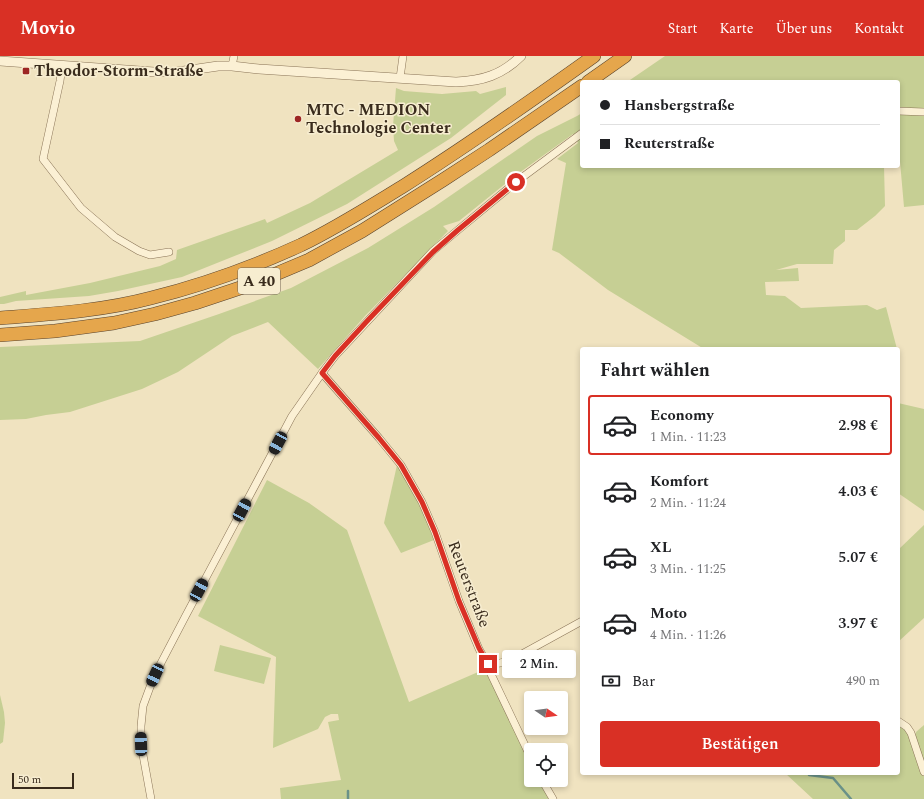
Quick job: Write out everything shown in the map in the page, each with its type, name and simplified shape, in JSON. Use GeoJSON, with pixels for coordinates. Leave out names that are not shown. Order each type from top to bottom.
{"type":"FeatureCollection","features":[{"type":"Feature","properties":{"kind":"highway","name":"A 40"},"geometry":{"type":"LineString","coordinates":[[0,318],[54,314],[112,307],[150,299],[187,289],[245,269],[302,244],[352,217],[434,166],[540,95],[594,56]]}},
{"type":"Feature","properties":{"kind":"highway"},"geometry":{"type":"LineString","coordinates":[[591,80],[625,56]]}},
{"type":"Feature","properties":{"kind":"highway","name":"A 40"},"geometry":{"type":"LineString","coordinates":[[0,334],[107,324],[148,316],[195,303],[252,284],[288,269],[309,260],[368,227],[489,150],[580,87]]}},
{"type":"Feature","properties":{"kind":"street"},"geometry":{"type":"LineString","coordinates":[[232,66],[234,56]]}},
{"type":"Feature","properties":{"kind":"street"},"geometry":{"type":"LineString","coordinates":[[400,78],[403,56]]}},
{"type":"Feature","properties":{"kind":"street"},"geometry":{"type":"LineString","coordinates":[[0,60],[14,59],[62,65],[154,72],[177,72],[218,66],[232,66],[267,70],[456,82],[482,79],[505,69],[521,56]]}},
{"type":"Feature","properties":{"kind":"street"},"geometry":{"type":"LineString","coordinates":[[62,65],[60,81],[43,159],[81,208],[115,236],[139,251],[150,255],[169,252]]}},
{"type":"Feature","properties":{"kind":"street"},"geometry":{"type":"LineString","coordinates":[[900,110],[924,112]]}},
{"type":"Feature","properties":{"kind":"street"},"geometry":{"type":"LineString","coordinates":[[152,799],[141,744],[143,706],[150,687],[175,637],[292,416],[335,356],[433,252],[516,182],[580,135]]}},
{"type":"Feature","properties":{"kind":"street","name":"Reuterstraße"},"geometry":{"type":"LineString","coordinates":[[322,373],[401,465],[422,502],[459,601],[479,648],[488,664],[490,672],[524,743]]}},
{"type":"Feature","properties":{"kind":"street"},"geometry":{"type":"LineString","coordinates":[[488,664],[511,660],[580,622]]}},
{"type":"Feature","properties":{"kind":"street"},"geometry":{"type":"LineString","coordinates":[[900,722],[911,733],[924,772]]}},
{"type":"Feature","properties":{"kind":"street"},"geometry":{"type":"LineString","coordinates":[[546,787],[553,799]]}},
{"type":"Feature","properties":{"kind":"green space"},"geometry":{"type":"Polygon","coordinates":[[[665,56],[924,56],[924,205],[904,207],[900,162],[900,80],[630,80],[665,56]]]}},
{"type":"Feature","properties":{"kind":"green space"},"geometry":{"type":"Polygon","coordinates":[[[506,87],[506,95],[451,138],[347,204],[272,241],[182,277],[89,296],[16,301],[0,304],[0,297],[26,291],[26,295],[90,283],[160,266],[176,259],[177,250],[265,219],[267,223],[310,203],[398,150],[394,141],[393,126],[396,88],[404,91],[442,94],[476,91],[480,94],[506,87]]]}},
{"type":"Feature","properties":{"kind":"green space"},"geometry":{"type":"Polygon","coordinates":[[[580,114],[580,168],[884,168],[885,206],[857,230],[845,230],[845,241],[834,250],[833,264],[797,264],[776,270],[798,268],[799,281],[765,282],[766,295],[785,296],[801,308],[867,305],[877,310],[886,307],[896,347],[701,347],[608,290],[559,253],[552,250],[566,163],[557,159],[578,143],[573,134],[515,176],[459,221],[443,226],[448,231],[365,316],[318,369],[268,322],[232,336],[178,372],[142,389],[70,412],[26,419],[0,420],[0,347],[140,341],[291,288],[368,248],[434,207],[537,136],[580,114]]]}},
{"type":"Feature","properties":{"kind":"green space"},"geometry":{"type":"Polygon","coordinates":[[[900,403],[924,409],[924,511],[900,494],[900,403]]]}},
{"type":"Feature","properties":{"kind":"green space"},"geometry":{"type":"Polygon","coordinates":[[[397,465],[415,496],[434,540],[401,553],[384,523],[397,465]]]}},
{"type":"Feature","properties":{"kind":"green space"},"geometry":{"type":"Polygon","coordinates":[[[267,480],[309,503],[347,530],[409,702],[485,669],[524,750],[524,787],[544,787],[551,799],[281,799],[280,788],[341,780],[328,722],[339,720],[338,714],[331,714],[325,717],[318,729],[273,748],[276,657],[198,616],[267,480]]]}},
{"type":"Feature","properties":{"kind":"green space"},"geometry":{"type":"Polygon","coordinates":[[[924,525],[924,618],[900,640],[900,548],[924,525]]]}},
{"type":"Feature","properties":{"kind":"green space"},"geometry":{"type":"Polygon","coordinates":[[[220,645],[271,658],[264,684],[214,671],[220,645]]]}},
{"type":"Feature","properties":{"kind":"green space"},"geometry":{"type":"Polygon","coordinates":[[[0,695],[5,723],[3,742],[0,744],[0,695]]]}},
{"type":"Feature","properties":{"kind":"green space"},"geometry":{"type":"Polygon","coordinates":[[[924,725],[924,764],[915,736],[916,732],[924,725]]]}},
{"type":"Feature","properties":{"kind":"green space"},"geometry":{"type":"Polygon","coordinates":[[[900,726],[911,737],[924,776],[924,799],[813,799],[787,775],[900,775],[900,726]]]}},
{"type":"Feature","properties":{"kind":"waterway"},"geometry":{"type":"LineString","coordinates":[[809,775],[833,778],[851,799]]}},
{"type":"Feature","properties":{"kind":"waterway"},"geometry":{"type":"LineString","coordinates":[[348,791],[348,799]]}},
{"type":"Feature","properties":{"kind":"place","name":"Theodor-Storm-Straße"},"geometry":{"type":"Point","coordinates":[26,71]}},
{"type":"Feature","properties":{"kind":"place","name":"MTC - MEDION Technologie Center"},"geometry":{"type":"Point","coordinates":[298,119]}},
{"type":"Feature","properties":{"kind":"route"},"geometry":{"type":"LineString","coordinates":[[488,664],[479,648],[459,601],[435,532],[422,502],[401,465],[322,373],[335,356],[433,252],[516,182]]}}]}
